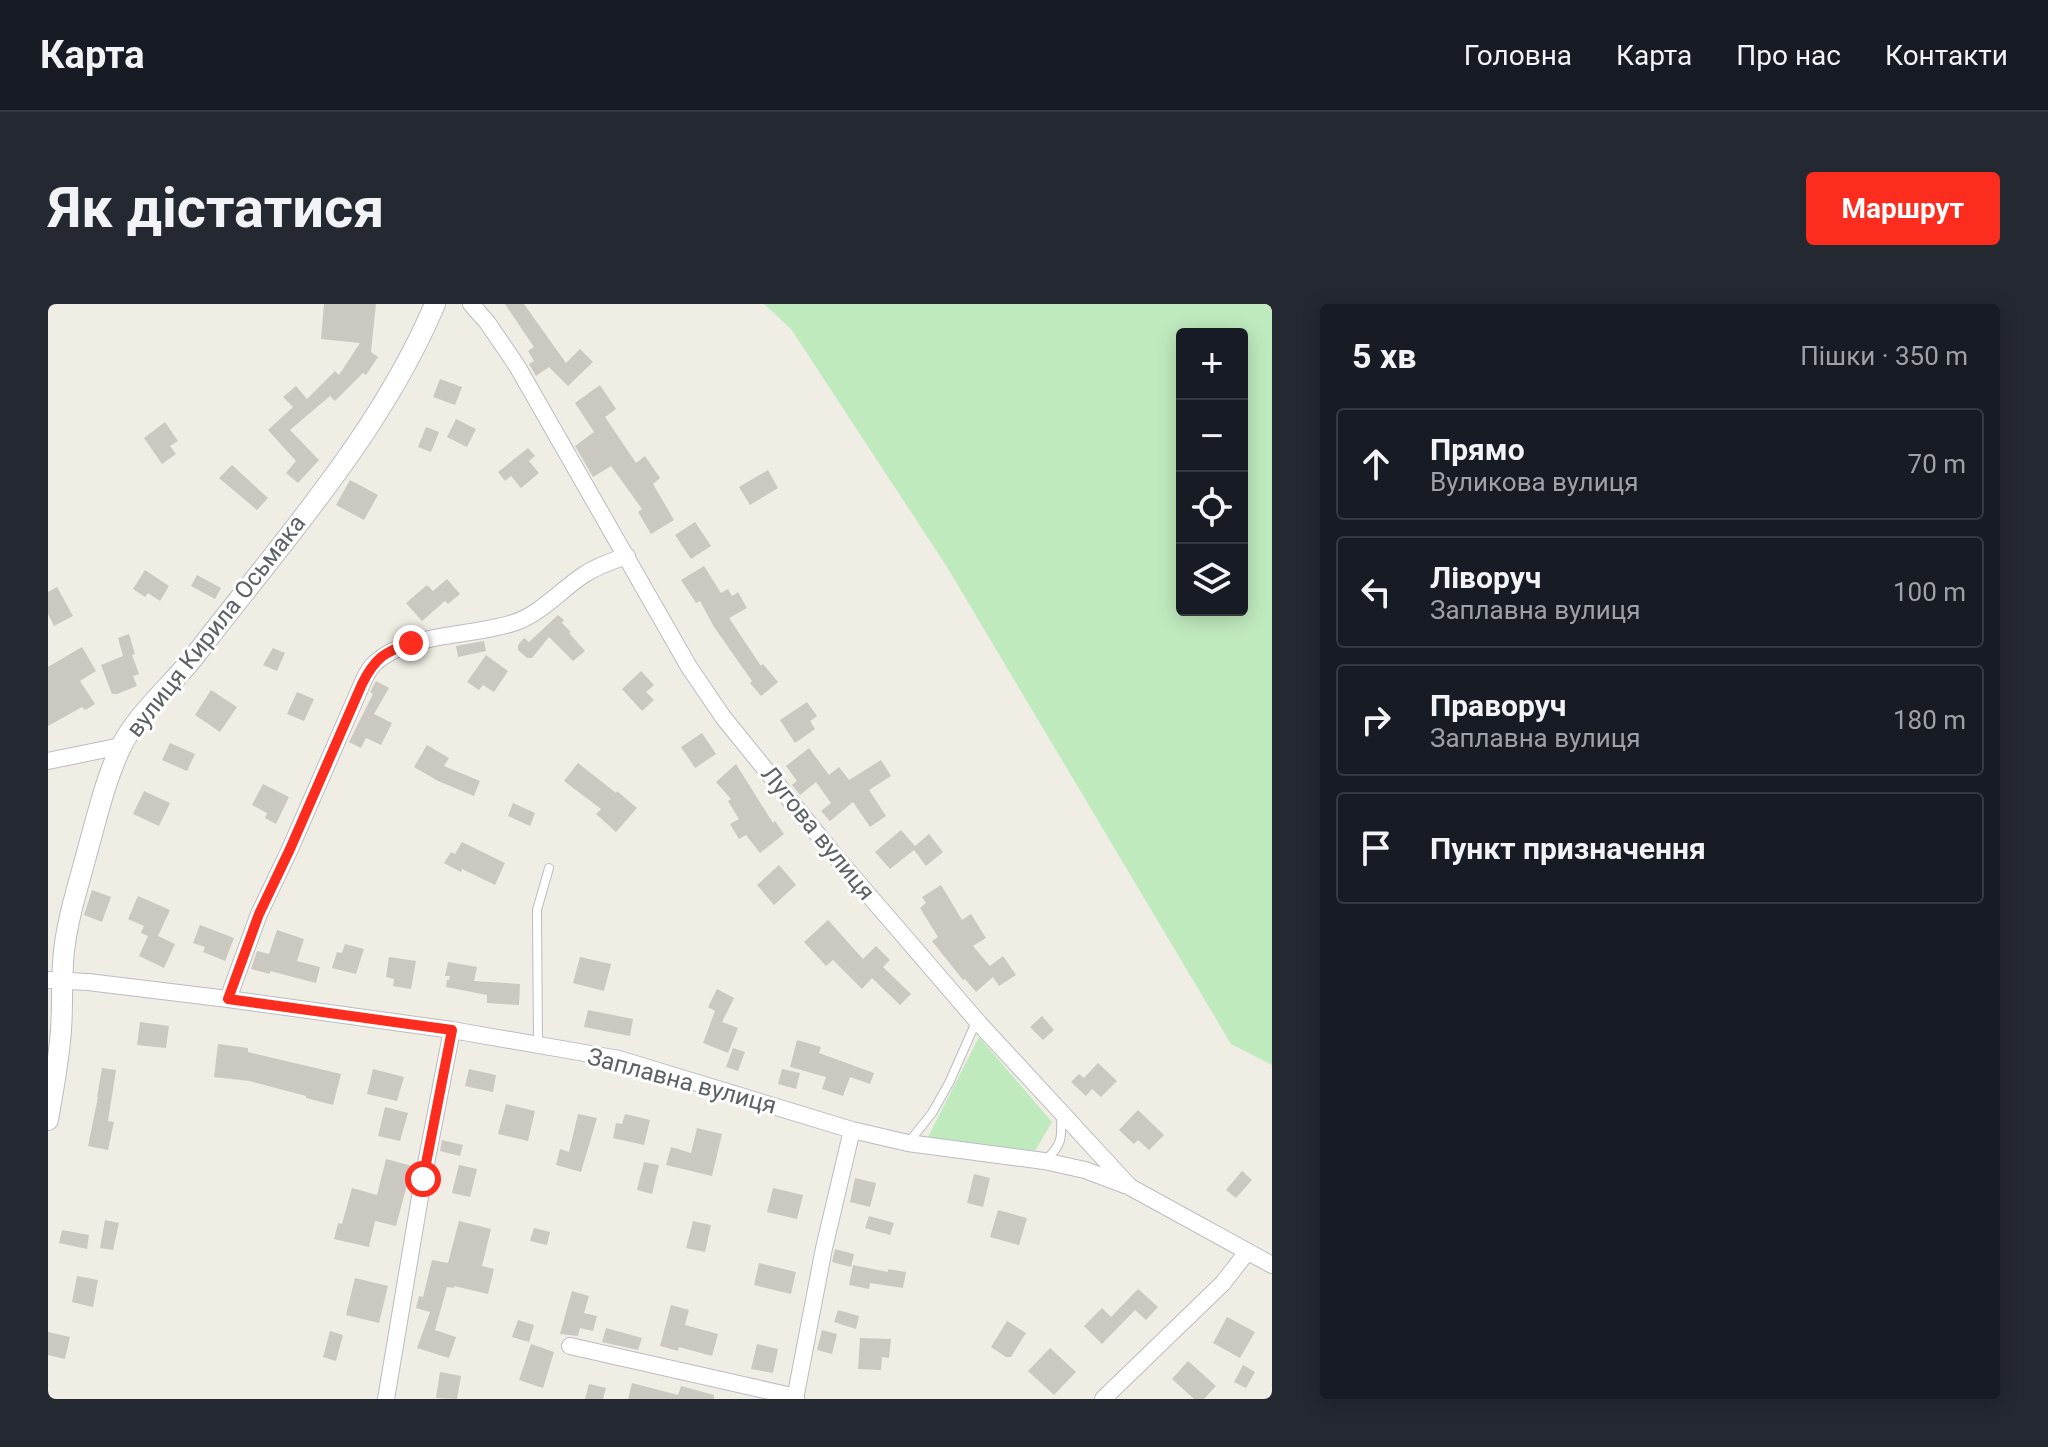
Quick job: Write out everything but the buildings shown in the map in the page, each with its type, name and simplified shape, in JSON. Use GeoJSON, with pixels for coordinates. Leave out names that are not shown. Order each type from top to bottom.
{"type":"FeatureCollection","features":[{"type":"Feature","properties":{"kind":"street","name":"вулиця Кирила Осьмака"},"geometry":{"type":"LineString","coordinates":[[48,1120],[61,1029],[55,980],[101,801],[121,746],[137,722],[184,670],[358,442],[409,361],[435,304]]}},
{"type":"Feature","properties":{"kind":"street","name":"Лугова вулиця"},"geometry":{"type":"LineString","coordinates":[[471,304],[517,366],[689,667],[723,717],[836,857],[977,1021],[1130,1187],[1272,1265]]}},
{"type":"Feature","properties":{"kind":"street"},"geometry":{"type":"LineString","coordinates":[[228,999],[259,914],[372,664],[392,650],[411,643],[518,622],[539,610],[584,574],[627,556]]}},
{"type":"Feature","properties":{"kind":"street"},"geometry":{"type":"LineString","coordinates":[[48,761],[121,746]]}},
{"type":"Feature","properties":{"kind":"street","name":"Заплавна вулиця"},"geometry":{"type":"LineString","coordinates":[[55,980],[228,999],[452,1030],[619,1059],[852,1130],[908,1143],[1044,1161],[1085,1170],[1130,1187]]}},
{"type":"Feature","properties":{"kind":"street"},"geometry":{"type":"LineString","coordinates":[[386,1399],[452,1030]]}},
{"type":"Feature","properties":{"kind":"street"},"geometry":{"type":"LineString","coordinates":[[570,1346],[796,1398],[824,1248],[852,1130]]}},
{"type":"Feature","properties":{"kind":"street"},"geometry":{"type":"LineString","coordinates":[[1103,1399],[1223,1283],[1247,1252]]}},
{"type":"Feature","properties":{"kind":"lane"},"geometry":{"type":"LineString","coordinates":[[538,1046],[537,910],[549,868]]}},
{"type":"Feature","properties":{"kind":"lane"},"geometry":{"type":"LineString","coordinates":[[908,1143],[932,1113],[949,1083],[977,1021]]}},
{"type":"Feature","properties":{"kind":"lane"},"geometry":{"type":"LineString","coordinates":[[1044,1161],[1056,1151],[1062,1136],[1061,1111]]}},
{"type":"Feature","properties":{"kind":"green space"},"geometry":{"type":"Polygon","coordinates":[[[764,304],[1272,304],[1272,1065],[1231,1044],[947,567],[791,329],[764,304]]]}},
{"type":"Feature","properties":{"kind":"green space"},"geometry":{"type":"Polygon","coordinates":[[[979,1037],[1052,1122],[1035,1151],[928,1137],[979,1037]]]}},
{"type":"Feature","properties":{"kind":"route"},"geometry":{"type":"LineString","coordinates":[[411,643],[392,650],[372,664],[259,914],[228,999],[452,1030],[423,1179]]}}]}
